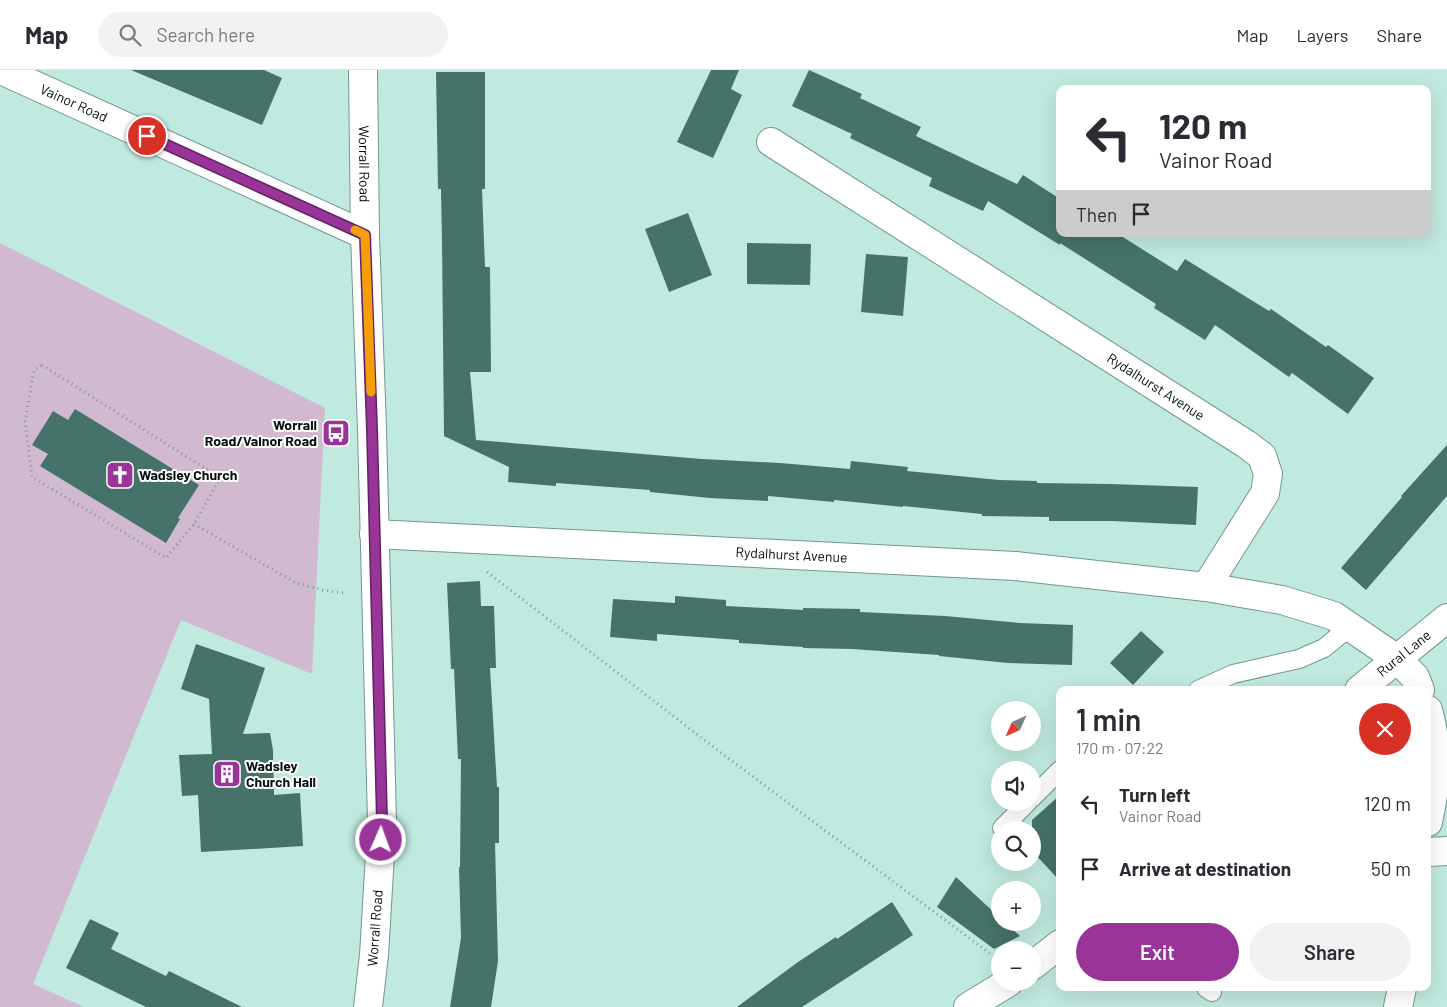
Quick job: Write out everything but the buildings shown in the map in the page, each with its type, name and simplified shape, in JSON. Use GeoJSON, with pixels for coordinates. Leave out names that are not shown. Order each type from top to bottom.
{"type":"FeatureCollection","features":[{"type":"Feature","properties":{"kind":"street","name":"Vainor Road"},"geometry":{"type":"LineString","coordinates":[[1,70],[365,235]]}},
{"type":"Feature","properties":{"kind":"street","name":"Worrall Road"},"geometry":{"type":"LineString","coordinates":[[363,70],[365,235],[382,821],[374,955],[368,1007]]}},
{"type":"Feature","properties":{"kind":"street","name":"Rydalhurst Avenue"},"geometry":{"type":"LineString","coordinates":[[771,142],[1262,456],[1268,474],[1265,493],[1206,587]]}},
{"type":"Feature","properties":{"kind":"street","name":"Rydalhurst Avenue"},"geometry":{"type":"LineString","coordinates":[[374,534],[1015,566],[1206,587],[1282,600],[1334,616],[1397,659],[1415,677],[1418,686]]}},
{"type":"Feature","properties":{"kind":"street","name":"Rural Lane"},"geometry":{"type":"LineString","coordinates":[[1364,686],[1447,618]]}},
{"type":"Feature","properties":{"kind":"street"},"geometry":{"type":"LineString","coordinates":[[1431,722],[1434,734],[1436,767],[1431,801]]}},
{"type":"Feature","properties":{"kind":"street"},"geometry":{"type":"LineString","coordinates":[[1431,852],[1447,851]]}},
{"type":"Feature","properties":{"kind":"street"},"geometry":{"type":"LineString","coordinates":[[1041,959],[1056,947]]}},
{"type":"Feature","properties":{"kind":"street"},"geometry":{"type":"LineString","coordinates":[[968,1007],[994,991]]}},
{"type":"Feature","properties":{"kind":"street"},"geometry":{"type":"LineString","coordinates":[[1398,1007],[1401,991]]}},
{"type":"Feature","properties":{"kind":"lane"},"geometry":{"type":"LineString","coordinates":[[1207,686],[1233,674],[1299,660],[1324,648],[1351,626]]}},
{"type":"Feature","properties":{"kind":"lane"},"geometry":{"type":"LineString","coordinates":[[1041,789],[1056,774]]}},
{"type":"Feature","properties":{"kind":"lane"},"geometry":{"type":"LineString","coordinates":[[1009,821],[1019,811]]}},
{"type":"Feature","properties":{"kind":"path"},"geometry":{"type":"LineString","coordinates":[[42,365],[220,478],[194,524],[166,558],[32,477],[26,422],[34,370],[42,365]]}},
{"type":"Feature","properties":{"kind":"path"},"geometry":{"type":"LineString","coordinates":[[194,524],[296,583],[323,590],[375,597]]}},
{"type":"Feature","properties":{"kind":"path"},"geometry":{"type":"LineString","coordinates":[[447,538],[482,568],[720,752],[991,955]]}},
{"type":"Feature","properties":{"kind":"shaded area"},"geometry":{"type":"Polygon","coordinates":[[[0,243],[325,408],[312,674],[181,620],[33,984],[84,1007],[0,1007],[0,243]]]}},
{"type":"Feature","properties":{"kind":"slow traffic"},"geometry":{"type":"LineString","coordinates":[[355,230],[365,235],[371,392]]}},
{"type":"Feature","properties":{"kind":"place","name":"Worrall Road/Vainor Road"},"geometry":{"type":"Point","coordinates":[336,433]}},
{"type":"Feature","properties":{"kind":"place","name":"Wadsley Church"},"geometry":{"type":"Point","coordinates":[120,475]}},
{"type":"Feature","properties":{"kind":"place","name":"Wadsley Church Hall"},"geometry":{"type":"Point","coordinates":[227,774]}},
{"type":"Feature","properties":{"kind":"route"},"geometry":{"type":"LineString","coordinates":[[147,136],[365,235],[372,429],[381,840]]}}]}
